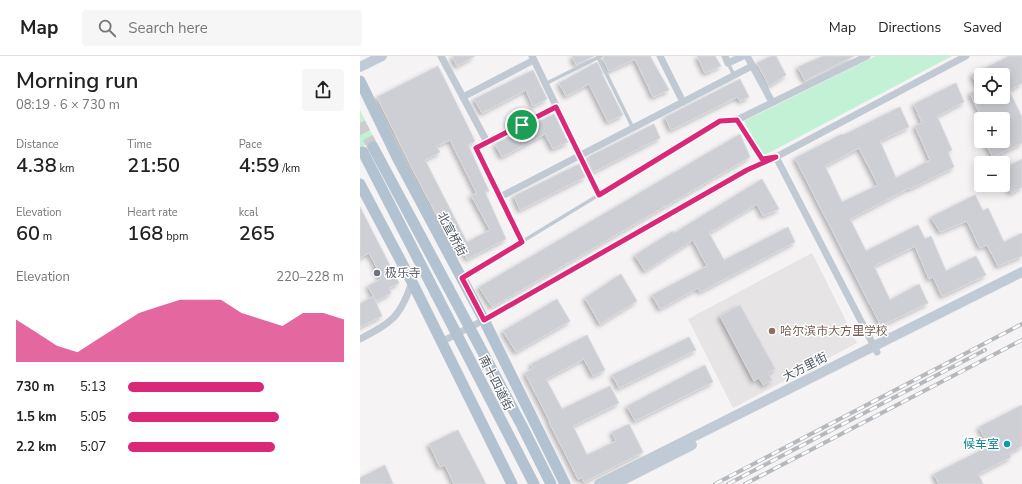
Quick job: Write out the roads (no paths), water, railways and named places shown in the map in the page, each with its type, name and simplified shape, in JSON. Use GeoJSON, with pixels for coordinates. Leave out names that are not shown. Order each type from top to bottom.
{"type":"FeatureCollection","features":[{"type":"Feature","properties":{"kind":"main road"},"geometry":{"type":"LineString","coordinates":[[360,67],[382,56]]}},
{"type":"Feature","properties":{"kind":"main road","name":"北宣桥街"},"geometry":{"type":"LineString","coordinates":[[360,81],[399,161],[484,320],[565,484]]}},
{"type":"Feature","properties":{"kind":"main road","name":"南十四道街"},"geometry":{"type":"LineString","coordinates":[[534,484],[436,294],[368,150],[448,288],[522,426],[551,484]]}},
{"type":"Feature","properties":{"kind":"main road"},"geometry":{"type":"LineString","coordinates":[[360,184],[412,282],[512,484]]}},
{"type":"Feature","properties":{"kind":"main road","name":"大方里街"},"geometry":{"type":"LineString","coordinates":[[615,484],[1022,272]]}},
{"type":"Feature","properties":{"kind":"main road","name":"大方里街"},"geometry":{"type":"LineString","coordinates":[[599,484],[1022,278]]}},
{"type":"Feature","properties":{"kind":"street"},"geometry":{"type":"LineString","coordinates":[[441,56],[487,142]]}},
{"type":"Feature","properties":{"kind":"street"},"geometry":{"type":"LineString","coordinates":[[660,56],[683,102]]}},
{"type":"Feature","properties":{"kind":"street"},"geometry":{"type":"LineString","coordinates":[[725,56],[728,63],[756,56]]}},
{"type":"Feature","properties":{"kind":"street"},"geometry":{"type":"LineString","coordinates":[[776,157],[762,159],[737,120],[867,56]]}},
{"type":"Feature","properties":{"kind":"street"},"geometry":{"type":"LineString","coordinates":[[441,342],[484,320],[747,170],[776,157],[966,56]]}},
{"type":"Feature","properties":{"kind":"street"},"geometry":{"type":"LineString","coordinates":[[463,97],[533,58],[599,195]]}},
{"type":"Feature","properties":{"kind":"street"},"geometry":{"type":"LineString","coordinates":[[500,197],[734,75],[748,59]]}},
{"type":"Feature","properties":{"kind":"street"},"geometry":{"type":"LineString","coordinates":[[748,59],[772,102]]}},
{"type":"Feature","properties":{"kind":"street"},"geometry":{"type":"LineString","coordinates":[[522,242],[476,148],[556,107]]}},
{"type":"Feature","properties":{"kind":"street"},"geometry":{"type":"LineString","coordinates":[[776,157],[875,349]]}},
{"type":"Feature","properties":{"kind":"street"},"geometry":{"type":"LineString","coordinates":[[360,339],[382,327],[396,317],[406,300],[412,282]]}},
{"type":"Feature","properties":{"kind":"lane"},"geometry":{"type":"LineString","coordinates":[[546,84],[600,57],[633,128]]}},
{"type":"Feature","properties":{"kind":"lane"},"geometry":{"type":"LineString","coordinates":[[728,63],[734,75]]}},
{"type":"Feature","properties":{"kind":"lane"},"geometry":{"type":"LineString","coordinates":[[462,278],[720,121],[737,120]]}},
{"type":"Feature","properties":{"kind":"tunnel"},"geometry":{"type":"LineString","coordinates":[[360,123],[373,147]]}},
{"type":"Feature","properties":{"kind":"railway"},"geometry":{"type":"LineString","coordinates":[[715,484],[1022,324]]}},
{"type":"Feature","properties":{"kind":"railway"},"geometry":{"type":"LineString","coordinates":[[745,484],[1022,340]]}},
{"type":"Feature","properties":{"kind":"railway"},"geometry":{"type":"LineString","coordinates":[[728,484],[985,350]]}},
{"type":"Feature","properties":{"kind":"place","name":"极乐寺"},"geometry":{"type":"Point","coordinates":[377,273]}},
{"type":"Feature","properties":{"kind":"place","name":"哈尔滨市大方里学校"},"geometry":{"type":"Point","coordinates":[772,331]}},
{"type":"Feature","properties":{"kind":"place","name":"候车室"},"geometry":{"type":"Point","coordinates":[1007,444]}}]}
